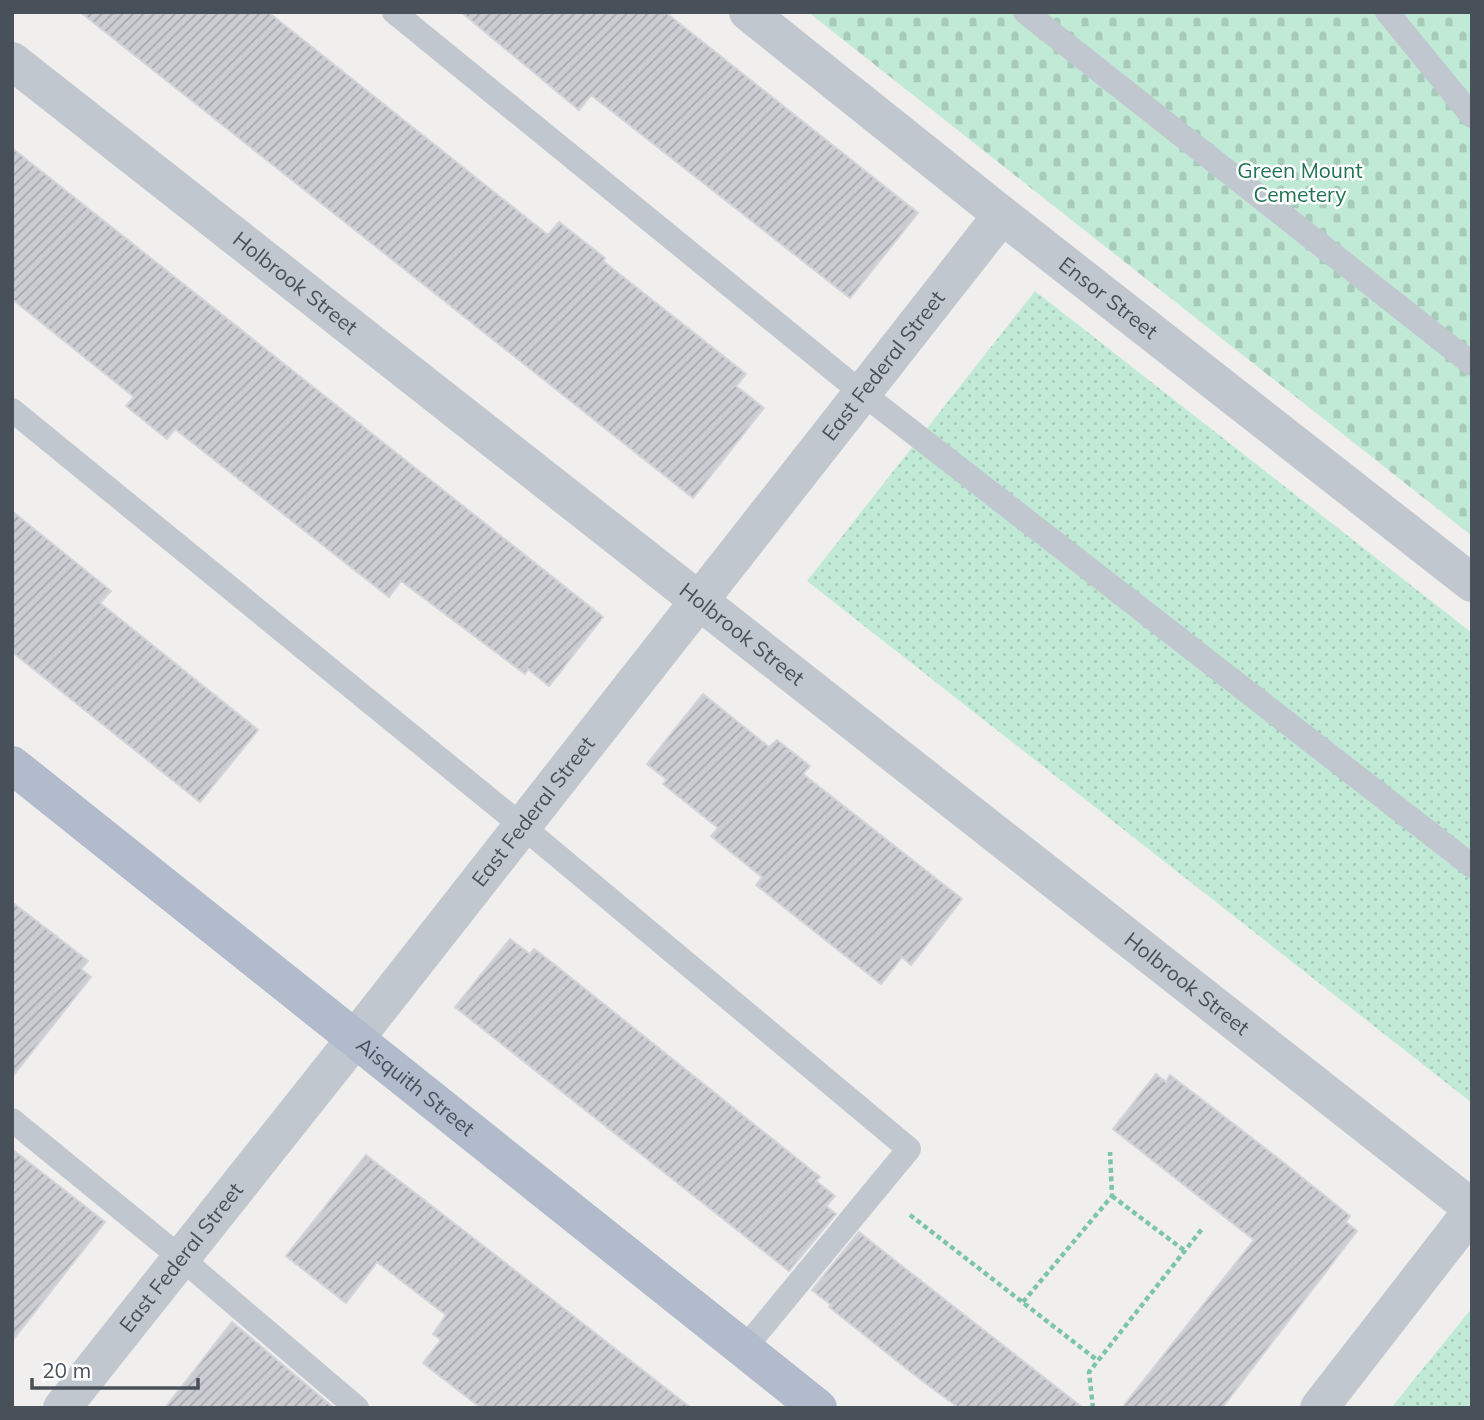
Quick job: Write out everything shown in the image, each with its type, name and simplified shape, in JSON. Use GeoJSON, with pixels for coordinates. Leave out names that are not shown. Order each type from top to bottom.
{"type":"FeatureCollection","features":[{"type":"Feature","properties":{"kind":"main road","name":"Aisquith Street"},"geometry":{"type":"LineString","coordinates":[[12,765],[818,1408]]}},
{"type":"Feature","properties":{"kind":"street","name":"Ensor Street"},"geometry":{"type":"LineString","coordinates":[[748,12],[1002,215],[1472,583]]}},
{"type":"Feature","properties":{"kind":"street","name":"Holbrook Street"},"geometry":{"type":"LineString","coordinates":[[12,61],[1472,1210]]}},
{"type":"Feature","properties":{"kind":"street","name":"East Federal Street"},"geometry":{"type":"LineString","coordinates":[[62,1408],[1002,215]]}},
{"type":"Feature","properties":{"kind":"street"},"geometry":{"type":"LineString","coordinates":[[1319,1408],[1472,1210]]}},
{"type":"Feature","properties":{"kind":"lane"},"geometry":{"type":"LineString","coordinates":[[394,12],[862,393],[1472,866]]}},
{"type":"Feature","properties":{"kind":"lane"},"geometry":{"type":"LineString","coordinates":[[1025,12],[1472,364]]}},
{"type":"Feature","properties":{"kind":"lane"},"geometry":{"type":"LineString","coordinates":[[1387,12],[1472,116]]}},
{"type":"Feature","properties":{"kind":"lane"},"geometry":{"type":"LineString","coordinates":[[12,410],[522,826],[909,1149],[744,1349]]}},
{"type":"Feature","properties":{"kind":"lane"},"geometry":{"type":"LineString","coordinates":[[12,1121],[181,1258],[358,1408]]}},
{"type":"Feature","properties":{"kind":"path"},"geometry":{"type":"LineString","coordinates":[[1023,1302],[1112,1196],[1110,1152]]}},
{"type":"Feature","properties":{"kind":"path"},"geometry":{"type":"LineString","coordinates":[[1112,1196],[1185,1251]]}},
{"type":"Feature","properties":{"kind":"path"},"geometry":{"type":"LineString","coordinates":[[901,1208],[1097,1360]]}},
{"type":"Feature","properties":{"kind":"path"},"geometry":{"type":"LineString","coordinates":[[1093,1408],[1089,1372],[1202,1229]]}},
{"type":"Feature","properties":{"kind":"green space","name":"Green Mount Cemetery"},"geometry":{"type":"Polygon","coordinates":[[[808,12],[1472,12],[1472,536],[808,12]]]}},
{"type":"Feature","properties":{"kind":"green space"},"geometry":{"type":"Polygon","coordinates":[[[1035,291],[1472,633],[1472,1103],[807,581],[1035,291]]]}},
{"type":"Feature","properties":{"kind":"green space"},"geometry":{"type":"Polygon","coordinates":[[[1472,1308],[1472,1408],[1391,1408],[1472,1308]]]}},
{"type":"Feature","properties":{"kind":"building"},"geometry":{"type":"Polygon","coordinates":[[[80,12],[268,12],[548,235],[559,222],[605,258],[603,261],[746,374],[736,386],[764,408],[693,498],[80,12]]]}},
{"type":"Feature","properties":{"kind":"building"},"geometry":{"type":"Polygon","coordinates":[[[461,12],[665,12],[918,213],[850,298],[591,95],[579,110],[461,12]]]}},
{"type":"Feature","properties":{"kind":"building"},"geometry":{"type":"Polygon","coordinates":[[[12,148],[603,617],[549,686],[528,669],[525,674],[401,581],[389,597],[175,429],[167,439],[126,406],[134,397],[12,299],[12,148]]]}},
{"type":"Feature","properties":{"kind":"building"},"geometry":{"type":"Polygon","coordinates":[[[12,511],[111,591],[100,603],[258,730],[200,802],[12,652],[12,511]]]}},
{"type":"Feature","properties":{"kind":"building"},"geometry":{"type":"Polygon","coordinates":[[[703,694],[769,747],[777,740],[810,766],[803,774],[962,899],[911,965],[902,957],[881,984],[756,885],[762,877],[711,836],[718,828],[663,784],[667,780],[647,764],[703,694]]]}},
{"type":"Feature","properties":{"kind":"building"},"geometry":{"type":"Polygon","coordinates":[[[12,902],[88,961],[81,969],[91,977],[12,1077],[12,902]]]}},
{"type":"Feature","properties":{"kind":"building"},"geometry":{"type":"Polygon","coordinates":[[[510,939],[530,954],[534,949],[550,961],[820,1177],[816,1181],[835,1196],[826,1206],[836,1214],[789,1271],[455,1007],[510,939]]]}},
{"type":"Feature","properties":{"kind":"building"},"geometry":{"type":"Polygon","coordinates":[[[1156,1074],[1166,1082],[1170,1075],[1279,1159],[1350,1216],[1346,1222],[1357,1231],[1222,1408],[1122,1408],[1254,1240],[1113,1129],[1156,1074]]]}},
{"type":"Feature","properties":{"kind":"building"},"geometry":{"type":"Polygon","coordinates":[[[12,1149],[105,1222],[12,1341],[12,1149]]]}},
{"type":"Feature","properties":{"kind":"building"},"geometry":{"type":"Polygon","coordinates":[[[366,1155],[691,1408],[481,1408],[423,1363],[441,1340],[433,1334],[446,1315],[377,1262],[346,1303],[286,1256],[366,1155]]]}},
{"type":"Feature","properties":{"kind":"building"},"geometry":{"type":"Polygon","coordinates":[[[859,1232],[1083,1408],[959,1408],[921,1380],[829,1307],[831,1305],[812,1290],[859,1232]]]}},
{"type":"Feature","properties":{"kind":"building"},"geometry":{"type":"Polygon","coordinates":[[[232,1322],[257,1343],[334,1408],[165,1408],[232,1322]]]}}]}
